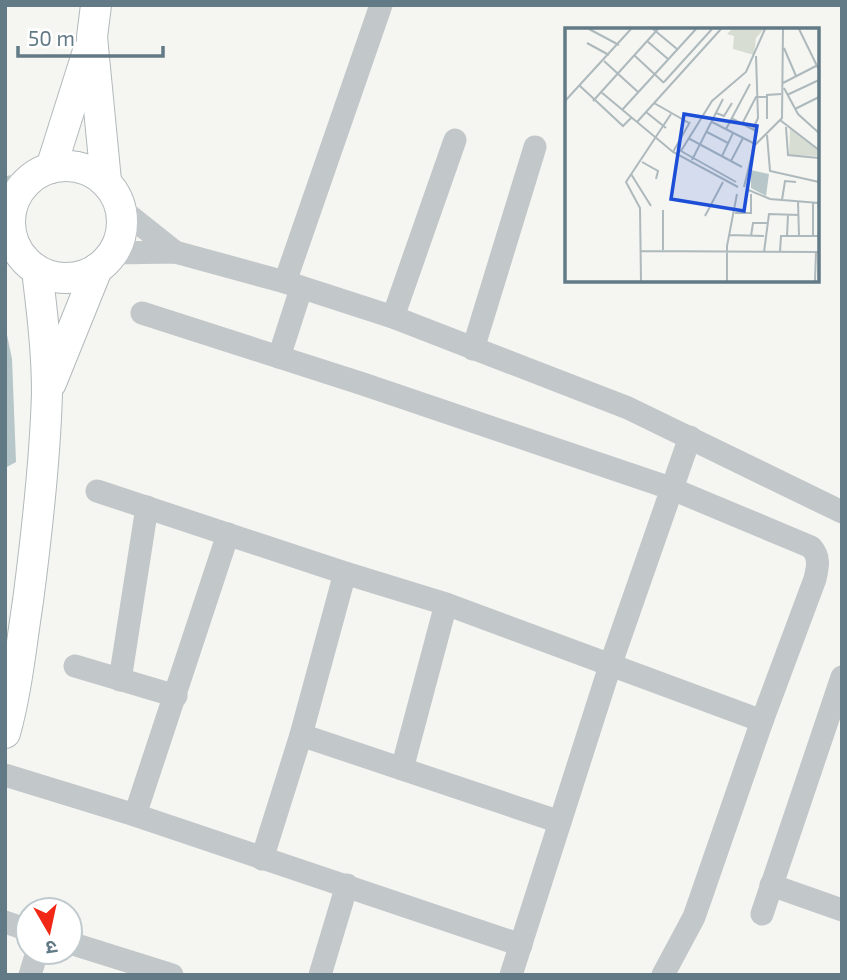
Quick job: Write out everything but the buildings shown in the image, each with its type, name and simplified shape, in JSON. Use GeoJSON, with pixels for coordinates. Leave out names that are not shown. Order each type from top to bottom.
{"type":"FeatureCollection","features":[{"type":"Feature","properties":{"kind":"main road"},"geometry":{"type":"LineString","coordinates":[[51,168],[92,37],[96,5]]}},
{"type":"Feature","properties":{"kind":"main road"},"geometry":{"type":"LineString","coordinates":[[92,37],[106,181]]}},
{"type":"Feature","properties":{"kind":"main road"},"geometry":{"type":"LineString","coordinates":[[47,393],[105,261],[120,239],[123,224],[121,209],[116,194],[106,181],[89,170],[70,166],[51,168],[15,186],[10,213],[10,243],[37,270],[51,276],[83,276],[105,261]]}},
{"type":"Feature","properties":{"kind":"main road"},"geometry":{"type":"LineString","coordinates":[[5,733],[16,686],[35,557],[47,393],[37,270]]}},
{"type":"Feature","properties":{"kind":"street"},"geometry":{"type":"LineString","coordinates":[[279,357],[293,285],[381,5]]}},
{"type":"Feature","properties":{"kind":"street"},"geometry":{"type":"LineString","coordinates":[[393,317],[455,139]]}},
{"type":"Feature","properties":{"kind":"street"},"geometry":{"type":"LineString","coordinates":[[473,349],[535,147]]}},
{"type":"Feature","properties":{"kind":"street"},"geometry":{"type":"LineString","coordinates":[[121,209],[175,252],[393,317],[628,408],[842,512]]}},
{"type":"Feature","properties":{"kind":"street"},"geometry":{"type":"LineString","coordinates":[[105,261],[175,252]]}},
{"type":"Feature","properties":{"kind":"street"},"geometry":{"type":"LineString","coordinates":[[142,313],[670,488],[811,547],[816,553],[818,565],[815,579],[694,917],[663,975]]}},
{"type":"Feature","properties":{"kind":"street"},"geometry":{"type":"LineString","coordinates":[[511,975],[610,666],[690,437]]}},
{"type":"Feature","properties":{"kind":"street"},"geometry":{"type":"LineString","coordinates":[[97,491],[446,604],[762,721]]}},
{"type":"Feature","properties":{"kind":"street"},"geometry":{"type":"LineString","coordinates":[[120,680],[147,507]]}},
{"type":"Feature","properties":{"kind":"street"},"geometry":{"type":"LineString","coordinates":[[135,815],[228,534]]}},
{"type":"Feature","properties":{"kind":"street"},"geometry":{"type":"LineString","coordinates":[[262,859],[301,735],[345,573]]}},
{"type":"Feature","properties":{"kind":"street"},"geometry":{"type":"LineString","coordinates":[[402,769],[446,604]]}},
{"type":"Feature","properties":{"kind":"street"},"geometry":{"type":"LineString","coordinates":[[75,666],[176,696]]}},
{"type":"Feature","properties":{"kind":"street"},"geometry":{"type":"LineString","coordinates":[[762,914],[842,677]]}},
{"type":"Feature","properties":{"kind":"street"},"geometry":{"type":"LineString","coordinates":[[301,735],[560,822]]}},
{"type":"Feature","properties":{"kind":"street"},"geometry":{"type":"LineString","coordinates":[[5,775],[348,885],[521,945]]}},
{"type":"Feature","properties":{"kind":"street"},"geometry":{"type":"LineString","coordinates":[[320,975],[348,885]]}},
{"type":"Feature","properties":{"kind":"street"},"geometry":{"type":"LineString","coordinates":[[771,885],[842,910]]}},
{"type":"Feature","properties":{"kind":"street"},"geometry":{"type":"LineString","coordinates":[[84,947],[172,975]]}},
{"type":"Feature","properties":{"kind":"shaded area"},"geometry":{"type":"Polygon","coordinates":[[[5,325],[12,359],[16,462],[5,468],[5,325]]]}}]}
